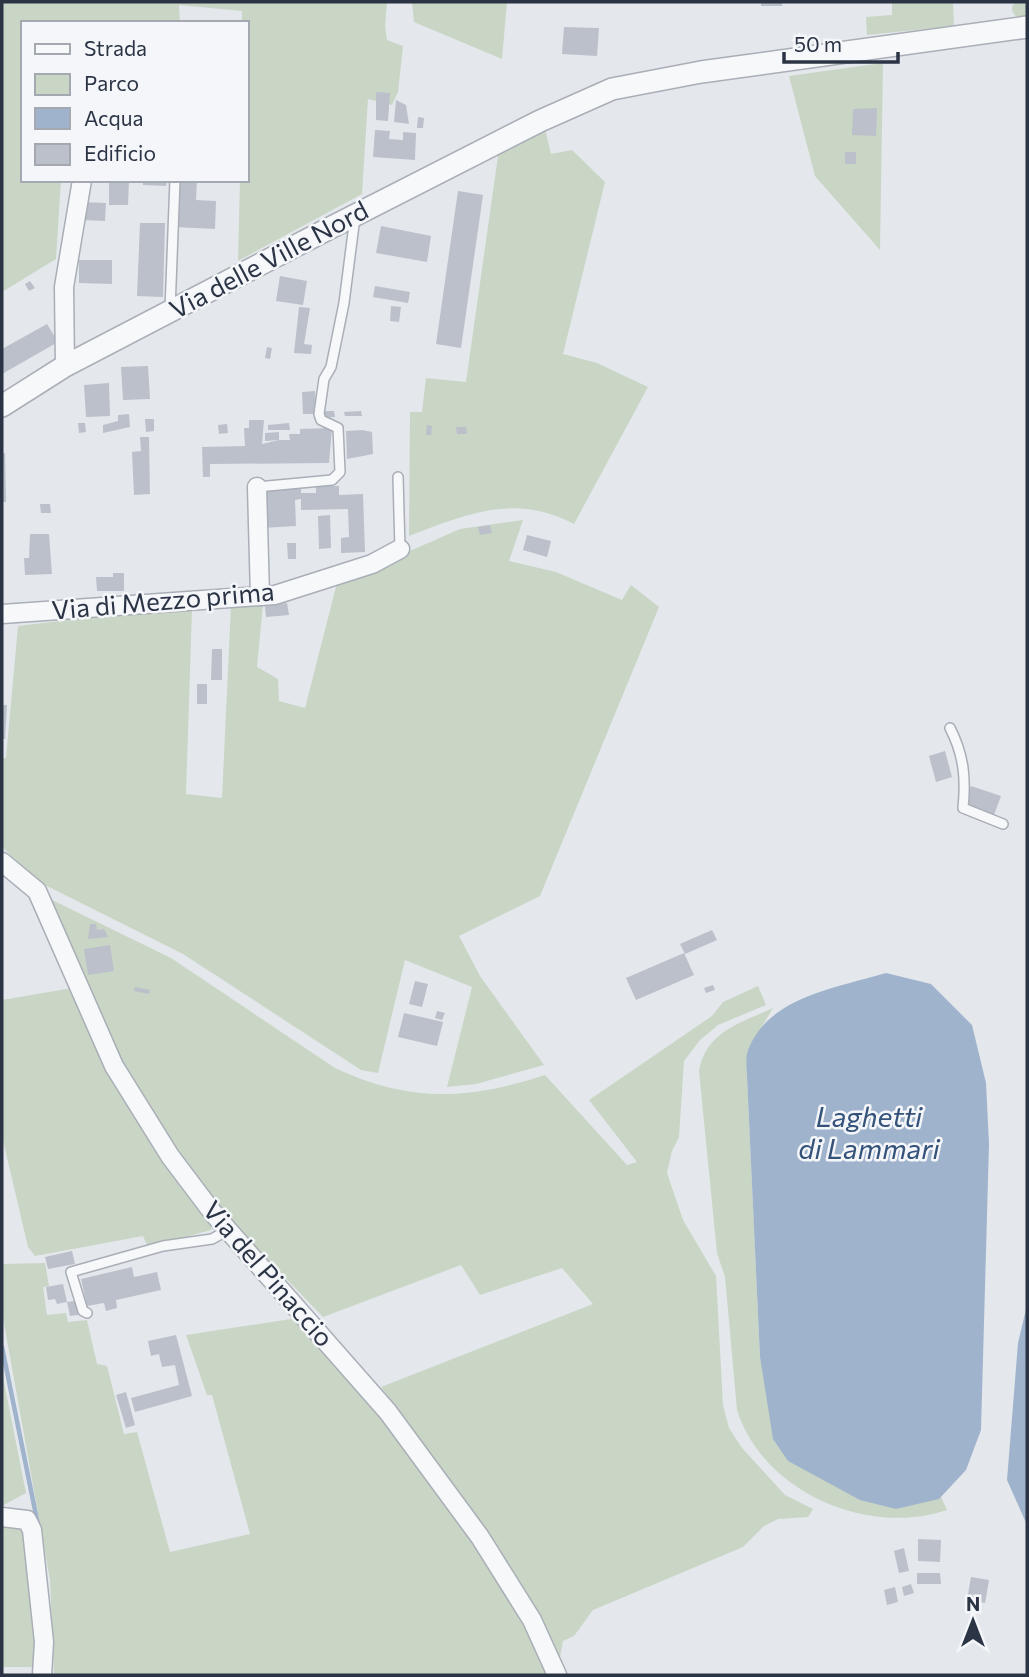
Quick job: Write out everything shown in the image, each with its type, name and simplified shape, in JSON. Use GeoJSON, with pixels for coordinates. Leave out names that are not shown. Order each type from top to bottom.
{"type":"FeatureCollection","features":[{"type":"Feature","properties":{"kind":"street","name":"Via delle Ville Nord"},"geometry":{"type":"LineString","coordinates":[[2,406],[65,366],[355,215],[540,121],[612,89],[701,72],[1027,27]]}},
{"type":"Feature","properties":{"kind":"street"},"geometry":{"type":"LineString","coordinates":[[65,366],[64,287],[82,182]]}},
{"type":"Feature","properties":{"kind":"street"},"geometry":{"type":"LineString","coordinates":[[257,487],[260,596]]}},
{"type":"Feature","properties":{"kind":"street","name":"Via di Mezzo prima"},"geometry":{"type":"LineString","coordinates":[[2,614],[275,594],[372,564],[400,549]]}},
{"type":"Feature","properties":{"kind":"street","name":"Via del Pinaccio"},"geometry":{"type":"LineString","coordinates":[[2,862],[37,891],[114,1066],[170,1156],[228,1230],[388,1412],[480,1537],[525,1608],[557,1675]]}},
{"type":"Feature","properties":{"kind":"street"},"geometry":{"type":"LineString","coordinates":[[2,1517],[27,1520],[32,1530],[44,1642],[42,1675]]}},
{"type":"Feature","properties":{"kind":"lane"},"geometry":{"type":"LineString","coordinates":[[170,312],[175,182]]}},
{"type":"Feature","properties":{"kind":"lane"},"geometry":{"type":"LineString","coordinates":[[257,487],[332,480],[340,472],[338,428],[321,420],[319,415],[324,379],[331,367],[344,303],[355,215]]}},
{"type":"Feature","properties":{"kind":"lane"},"geometry":{"type":"LineString","coordinates":[[398,477],[400,549]]}},
{"type":"Feature","properties":{"kind":"lane"},"geometry":{"type":"LineString","coordinates":[[950,728],[959,746],[966,779],[962,808],[1003,824]]}},
{"type":"Feature","properties":{"kind":"lane"},"geometry":{"type":"LineString","coordinates":[[88,1313],[83,1311],[71,1272],[163,1245],[212,1239],[228,1230]]}},
{"type":"Feature","properties":{"kind":"green space"},"geometry":{"type":"Polygon","coordinates":[[[1020,1],[1026,3],[1026,15],[1020,17],[1014,15],[1012,9],[1014,3],[1020,1]]]}},
{"type":"Feature","properties":{"kind":"green space"},"geometry":{"type":"Polygon","coordinates":[[[2,2],[387,2],[387,40],[403,46],[398,92],[392,105],[368,99],[362,194],[238,261],[240,182],[248,182],[248,21],[242,21],[242,11],[179,5],[180,21],[21,21],[21,182],[61,182],[56,259],[2,292],[2,2]]]}},
{"type":"Feature","properties":{"kind":"green space"},"geometry":{"type":"Polygon","coordinates":[[[412,2],[507,2],[502,59],[414,22],[412,2]]]}},
{"type":"Feature","properties":{"kind":"green space"},"geometry":{"type":"Polygon","coordinates":[[[892,2],[953,2],[954,26],[867,35],[866,17],[892,15],[892,2]]]}},
{"type":"Feature","properties":{"kind":"green space"},"geometry":{"type":"Polygon","coordinates":[[[883,63],[880,250],[815,176],[789,76],[883,63]]]}},
{"type":"Feature","properties":{"kind":"green space"},"geometry":{"type":"Polygon","coordinates":[[[545,129],[551,154],[572,150],[605,182],[563,354],[597,363],[648,387],[574,524],[552,515],[510,508],[470,514],[409,536],[410,412],[422,412],[426,378],[466,382],[499,149],[545,129]]]}},
{"type":"Feature","properties":{"kind":"green space"},"geometry":{"type":"Polygon","coordinates":[[[523,520],[509,561],[556,572],[622,600],[631,585],[659,607],[540,896],[459,936],[480,976],[544,1065],[476,1084],[447,1087],[472,987],[405,960],[378,1073],[361,1070],[183,954],[39,882],[2,847],[2,758],[6,758],[18,626],[68,620],[68,612],[192,609],[186,794],[222,798],[231,606],[263,604],[257,667],[278,679],[279,701],[305,708],[337,583],[460,529],[523,520]]]}},
{"type":"Feature","properties":{"kind":"green space"},"geometry":{"type":"Polygon","coordinates":[[[50,899],[171,958],[335,1068],[362,1079],[388,1087],[439,1094],[491,1089],[545,1075],[627,1165],[637,1162],[589,1100],[712,1016],[723,1002],[758,986],[766,1005],[718,1025],[700,1040],[684,1061],[679,1137],[672,1151],[667,1173],[683,1220],[716,1276],[723,1405],[729,1428],[742,1448],[785,1495],[813,1509],[808,1517],[778,1519],[764,1526],[743,1547],[593,1610],[574,1636],[563,1641],[560,1657],[527,1595],[479,1521],[381,1387],[593,1304],[562,1268],[480,1295],[461,1265],[323,1317],[216,1202],[168,1140],[127,1073],[106,1031],[50,899]]]}},
{"type":"Feature","properties":{"kind":"green space"},"geometry":{"type":"Polygon","coordinates":[[[78,987],[213,1222],[211,1230],[148,1247],[143,1236],[35,1256],[28,1247],[2,1136],[2,1000],[78,987]]]}},
{"type":"Feature","properties":{"kind":"green space"},"geometry":{"type":"Polygon","coordinates":[[[773,1008],[747,1052],[747,1077],[760,1357],[788,1461],[896,1509],[941,1497],[947,1510],[916,1517],[885,1517],[853,1512],[822,1501],[794,1485],[770,1464],[750,1439],[737,1410],[725,1277],[717,1253],[699,1071],[703,1057],[717,1037],[737,1024],[773,1008]]]}},
{"type":"Feature","properties":{"kind":"green space"},"geometry":{"type":"Polygon","coordinates":[[[45,1263],[49,1286],[43,1287],[47,1315],[66,1313],[68,1322],[87,1320],[97,1364],[107,1366],[124,1434],[137,1432],[170,1552],[250,1534],[212,1395],[207,1395],[186,1335],[304,1317],[402,1438],[523,1612],[550,1675],[54,1675],[50,1580],[2,1312],[2,1264],[45,1263]]]}},
{"type":"Feature","properties":{"kind":"green space"},"geometry":{"type":"Polygon","coordinates":[[[2,1372],[26,1493],[2,1506],[2,1372]]]}},
{"type":"Feature","properties":{"kind":"green space"},"geometry":{"type":"Polygon","coordinates":[[[2,1521],[25,1527],[38,1667],[2,1667],[2,1521]]]}},
{"type":"Feature","properties":{"kind":"water","name":"Laghetti di Lammari"},"geometry":{"type":"Polygon","coordinates":[[[886,973],[931,984],[972,1025],[986,1083],[989,1144],[981,1430],[966,1470],[939,1499],[896,1509],[860,1500],[788,1461],[773,1439],[760,1357],[746,1064],[748,1050],[758,1032],[772,1017],[788,1006],[826,990],[886,973]]]}},
{"type":"Feature","properties":{"kind":"water"},"geometry":{"type":"Polygon","coordinates":[[[1027,1305],[1027,1525],[1007,1480],[1018,1343],[1027,1305]]]}},
{"type":"Feature","properties":{"kind":"building"},"geometry":{"type":"Polygon","coordinates":[[[761,2],[782,2],[782,6],[761,6],[761,2]]]}},
{"type":"Feature","properties":{"kind":"building"},"geometry":{"type":"Polygon","coordinates":[[[564,27],[599,28],[597,56],[562,54],[564,27]]]}},
{"type":"Feature","properties":{"kind":"building"},"geometry":{"type":"Polygon","coordinates":[[[376,92],[390,93],[388,121],[376,120],[376,92]]]}},
{"type":"Feature","properties":{"kind":"building"},"geometry":{"type":"Polygon","coordinates":[[[396,100],[406,105],[409,124],[394,122],[396,100]]]}},
{"type":"Feature","properties":{"kind":"building"},"geometry":{"type":"Polygon","coordinates":[[[877,108],[876,136],[852,135],[853,109],[877,108]]]}},
{"type":"Feature","properties":{"kind":"building"},"geometry":{"type":"Polygon","coordinates":[[[418,117],[424,118],[423,128],[417,128],[418,117]]]}},
{"type":"Feature","properties":{"kind":"building"},"geometry":{"type":"Polygon","coordinates":[[[375,130],[390,131],[389,139],[403,140],[403,132],[416,133],[415,160],[373,157],[375,130]]]}},
{"type":"Feature","properties":{"kind":"building"},"geometry":{"type":"Polygon","coordinates":[[[845,152],[856,152],[856,164],[845,164],[845,152]]]}},
{"type":"Feature","properties":{"kind":"building"},"geometry":{"type":"Polygon","coordinates":[[[109,182],[129,182],[128,205],[109,205],[109,182]]]}},
{"type":"Feature","properties":{"kind":"building"},"geometry":{"type":"Polygon","coordinates":[[[143,182],[167,182],[166,186],[143,185],[143,182]]]}},
{"type":"Feature","properties":{"kind":"building"},"geometry":{"type":"Polygon","coordinates":[[[176,182],[197,182],[196,200],[216,201],[215,229],[174,227],[176,182]]]}},
{"type":"Feature","properties":{"kind":"building"},"geometry":{"type":"Polygon","coordinates":[[[458,191],[483,195],[461,348],[436,344],[458,191]]]}},
{"type":"Feature","properties":{"kind":"building"},"geometry":{"type":"Polygon","coordinates":[[[82,202],[106,203],[105,221],[81,220],[82,202]]]}},
{"type":"Feature","properties":{"kind":"building"},"geometry":{"type":"Polygon","coordinates":[[[140,223],[165,223],[163,297],[137,296],[140,223]]]}},
{"type":"Feature","properties":{"kind":"building"},"geometry":{"type":"Polygon","coordinates":[[[381,226],[431,236],[427,262],[376,253],[381,226]]]}},
{"type":"Feature","properties":{"kind":"building"},"geometry":{"type":"Polygon","coordinates":[[[79,260],[112,260],[112,284],[79,283],[79,260]]]}},
{"type":"Feature","properties":{"kind":"building"},"geometry":{"type":"Polygon","coordinates":[[[280,276],[307,281],[303,305],[276,301],[280,276]]]}},
{"type":"Feature","properties":{"kind":"building"},"geometry":{"type":"Polygon","coordinates":[[[30,281],[35,288],[29,291],[25,284],[30,281]]]}},
{"type":"Feature","properties":{"kind":"building"},"geometry":{"type":"Polygon","coordinates":[[[375,286],[410,292],[408,303],[373,297],[375,286]]]}},
{"type":"Feature","properties":{"kind":"building"},"geometry":{"type":"Polygon","coordinates":[[[391,306],[401,307],[399,322],[390,321],[391,306]]]}},
{"type":"Feature","properties":{"kind":"building"},"geometry":{"type":"Polygon","coordinates":[[[299,307],[310,308],[304,344],[312,345],[311,354],[294,353],[299,307]]]}},
{"type":"Feature","properties":{"kind":"building"},"geometry":{"type":"Polygon","coordinates":[[[47,324],[58,342],[2,374],[2,349],[47,324]]]}},
{"type":"Feature","properties":{"kind":"building"},"geometry":{"type":"Polygon","coordinates":[[[267,347],[272,348],[270,359],[265,358],[267,347]]]}},
{"type":"Feature","properties":{"kind":"building"},"geometry":{"type":"Polygon","coordinates":[[[148,366],[150,399],[123,400],[121,367],[148,366]]]}},
{"type":"Feature","properties":{"kind":"building"},"geometry":{"type":"Polygon","coordinates":[[[109,383],[110,416],[86,417],[84,385],[109,383]]]}},
{"type":"Feature","properties":{"kind":"building"},"geometry":{"type":"Polygon","coordinates":[[[315,391],[316,414],[303,414],[302,392],[315,391]]]}},
{"type":"Feature","properties":{"kind":"building"},"geometry":{"type":"Polygon","coordinates":[[[324,411],[334,411],[335,417],[324,418],[324,411]]]}},
{"type":"Feature","properties":{"kind":"building"},"geometry":{"type":"Polygon","coordinates":[[[361,411],[362,416],[345,416],[344,412],[361,411]]]}},
{"type":"Feature","properties":{"kind":"building"},"geometry":{"type":"Polygon","coordinates":[[[129,414],[130,427],[103,433],[103,425],[118,421],[118,415],[129,414]]]}},
{"type":"Feature","properties":{"kind":"building"},"geometry":{"type":"Polygon","coordinates":[[[145,419],[154,419],[154,431],[146,432],[145,419]]]}},
{"type":"Feature","properties":{"kind":"building"},"geometry":{"type":"Polygon","coordinates":[[[249,420],[264,420],[262,444],[290,440],[289,434],[300,434],[300,429],[332,428],[329,463],[210,464],[210,477],[203,477],[202,447],[245,446],[244,428],[249,428],[249,420]]]}},
{"type":"Feature","properties":{"kind":"building"},"geometry":{"type":"Polygon","coordinates":[[[78,423],[85,423],[86,432],[79,433],[78,423]]]}},
{"type":"Feature","properties":{"kind":"building"},"geometry":{"type":"Polygon","coordinates":[[[289,423],[290,430],[268,430],[268,425],[289,423]]]}},
{"type":"Feature","properties":{"kind":"building"},"geometry":{"type":"Polygon","coordinates":[[[227,424],[228,433],[219,434],[218,425],[227,424]]]}},
{"type":"Feature","properties":{"kind":"building"},"geometry":{"type":"Polygon","coordinates":[[[427,425],[432,426],[431,435],[426,435],[427,425]]]}},
{"type":"Feature","properties":{"kind":"building"},"geometry":{"type":"Polygon","coordinates":[[[456,427],[466,427],[467,434],[457,434],[456,427]]]}},
{"type":"Feature","properties":{"kind":"building"},"geometry":{"type":"Polygon","coordinates":[[[346,431],[372,432],[373,454],[347,459],[346,431]]]}},
{"type":"Feature","properties":{"kind":"building"},"geometry":{"type":"Polygon","coordinates":[[[279,432],[279,440],[265,441],[265,433],[279,432]]]}},
{"type":"Feature","properties":{"kind":"building"},"geometry":{"type":"Polygon","coordinates":[[[140,437],[149,437],[150,494],[134,495],[132,452],[141,451],[140,437]]]}},
{"type":"Feature","properties":{"kind":"building"},"geometry":{"type":"Polygon","coordinates":[[[2,453],[5,453],[6,502],[2,502],[2,453]]]}},
{"type":"Feature","properties":{"kind":"building"},"geometry":{"type":"Polygon","coordinates":[[[316,486],[339,486],[339,495],[363,494],[365,552],[341,553],[341,538],[349,537],[348,509],[301,510],[301,499],[295,500],[296,526],[262,528],[261,491],[301,488],[301,493],[316,493],[316,486]]]}},
{"type":"Feature","properties":{"kind":"building"},"geometry":{"type":"Polygon","coordinates":[[[40,504],[50,504],[51,513],[41,513],[40,504]]]}},
{"type":"Feature","properties":{"kind":"building"},"geometry":{"type":"Polygon","coordinates":[[[330,515],[331,548],[319,549],[318,516],[330,515]]]}},
{"type":"Feature","properties":{"kind":"building"},"geometry":{"type":"Polygon","coordinates":[[[490,525],[492,533],[480,535],[478,527],[490,525]]]}},
{"type":"Feature","properties":{"kind":"building"},"geometry":{"type":"Polygon","coordinates":[[[30,534],[49,534],[52,574],[25,575],[24,558],[29,558],[30,534]]]}},
{"type":"Feature","properties":{"kind":"building"},"geometry":{"type":"Polygon","coordinates":[[[527,535],[551,541],[547,557],[523,550],[527,535]]]}},
{"type":"Feature","properties":{"kind":"building"},"geometry":{"type":"Polygon","coordinates":[[[287,543],[296,543],[296,559],[288,559],[287,543]]]}},
{"type":"Feature","properties":{"kind":"building"},"geometry":{"type":"Polygon","coordinates":[[[113,573],[124,573],[124,591],[97,591],[96,577],[113,577],[113,573]]]}},
{"type":"Feature","properties":{"kind":"building"},"geometry":{"type":"Polygon","coordinates":[[[287,603],[289,615],[266,617],[265,606],[287,603]]]}},
{"type":"Feature","properties":{"kind":"building"},"geometry":{"type":"Polygon","coordinates":[[[212,649],[222,649],[222,680],[211,680],[212,649]]]}},
{"type":"Feature","properties":{"kind":"building"},"geometry":{"type":"Polygon","coordinates":[[[197,684],[207,684],[207,704],[197,704],[197,684]]]}},
{"type":"Feature","properties":{"kind":"building"},"geometry":{"type":"Polygon","coordinates":[[[2,705],[7,705],[5,739],[2,739],[2,705]]]}},
{"type":"Feature","properties":{"kind":"building"},"geometry":{"type":"Polygon","coordinates":[[[945,751],[952,777],[936,782],[929,756],[945,751]]]}},
{"type":"Feature","properties":{"kind":"building"},"geometry":{"type":"Polygon","coordinates":[[[971,786],[1001,796],[994,815],[965,803],[971,786]]]}},
{"type":"Feature","properties":{"kind":"building"},"geometry":{"type":"Polygon","coordinates":[[[90,924],[96,924],[97,930],[104,929],[108,937],[88,939],[90,924]]]}},
{"type":"Feature","properties":{"kind":"building"},"geometry":{"type":"Polygon","coordinates":[[[712,930],[717,940],[685,954],[680,944],[712,930]]]}},
{"type":"Feature","properties":{"kind":"building"},"geometry":{"type":"Polygon","coordinates":[[[110,945],[114,971],[88,975],[84,949],[110,945]]]}},
{"type":"Feature","properties":{"kind":"building"},"geometry":{"type":"Polygon","coordinates":[[[684,953],[694,975],[636,1000],[626,978],[684,953]]]}},
{"type":"Feature","properties":{"kind":"building"},"geometry":{"type":"Polygon","coordinates":[[[415,981],[428,984],[422,1007],[409,1004],[415,981]]]}},
{"type":"Feature","properties":{"kind":"building"},"geometry":{"type":"Polygon","coordinates":[[[713,985],[715,990],[706,993],[704,988],[713,985]]]}},
{"type":"Feature","properties":{"kind":"building"},"geometry":{"type":"Polygon","coordinates":[[[135,987],[150,990],[149,994],[134,991],[135,987]]]}},
{"type":"Feature","properties":{"kind":"building"},"geometry":{"type":"Polygon","coordinates":[[[437,1011],[445,1013],[442,1020],[435,1018],[437,1011]]]}},
{"type":"Feature","properties":{"kind":"building"},"geometry":{"type":"Polygon","coordinates":[[[404,1013],[443,1022],[437,1046],[398,1037],[404,1013]]]}},
{"type":"Feature","properties":{"kind":"building"},"geometry":{"type":"Polygon","coordinates":[[[72,1251],[75,1264],[48,1269],[45,1257],[72,1251]]]}},
{"type":"Feature","properties":{"kind":"building"},"geometry":{"type":"Polygon","coordinates":[[[132,1267],[134,1277],[157,1272],[161,1290],[116,1300],[117,1308],[106,1311],[104,1303],[87,1306],[81,1279],[132,1267]]]}},
{"type":"Feature","properties":{"kind":"building"},"geometry":{"type":"Polygon","coordinates":[[[63,1284],[67,1302],[57,1304],[55,1299],[48,1300],[46,1287],[63,1284]]]}},
{"type":"Feature","properties":{"kind":"building"},"geometry":{"type":"Polygon","coordinates":[[[75,1301],[78,1315],[70,1316],[67,1302],[75,1301]]]}},
{"type":"Feature","properties":{"kind":"building"},"geometry":{"type":"Polygon","coordinates":[[[176,1335],[192,1396],[135,1412],[131,1398],[179,1385],[175,1365],[162,1367],[159,1354],[151,1356],[148,1341],[176,1335]]]}},
{"type":"Feature","properties":{"kind":"building"},"geometry":{"type":"Polygon","coordinates":[[[126,1392],[135,1425],[126,1428],[116,1395],[126,1392]]]}},
{"type":"Feature","properties":{"kind":"building"},"geometry":{"type":"Polygon","coordinates":[[[918,1539],[941,1540],[940,1562],[918,1561],[918,1539]]]}},
{"type":"Feature","properties":{"kind":"building"},"geometry":{"type":"Polygon","coordinates":[[[904,1548],[909,1571],[899,1573],[894,1551],[904,1548]]]}},
{"type":"Feature","properties":{"kind":"building"},"geometry":{"type":"Polygon","coordinates":[[[917,1573],[940,1573],[941,1584],[917,1584],[917,1573]]]}},
{"type":"Feature","properties":{"kind":"building"},"geometry":{"type":"Polygon","coordinates":[[[971,1577],[989,1580],[985,1603],[967,1600],[971,1577]]]}},
{"type":"Feature","properties":{"kind":"building"},"geometry":{"type":"Polygon","coordinates":[[[911,1584],[914,1593],[904,1596],[902,1587],[911,1584]]]}},
{"type":"Feature","properties":{"kind":"building"},"geometry":{"type":"Polygon","coordinates":[[[895,1587],[898,1602],[887,1605],[884,1590],[895,1587]]]}},
{"type":"Feature","properties":{"kind":"waterway"},"geometry":{"type":"LineString","coordinates":[[2,1347],[38,1525]]}}]}
